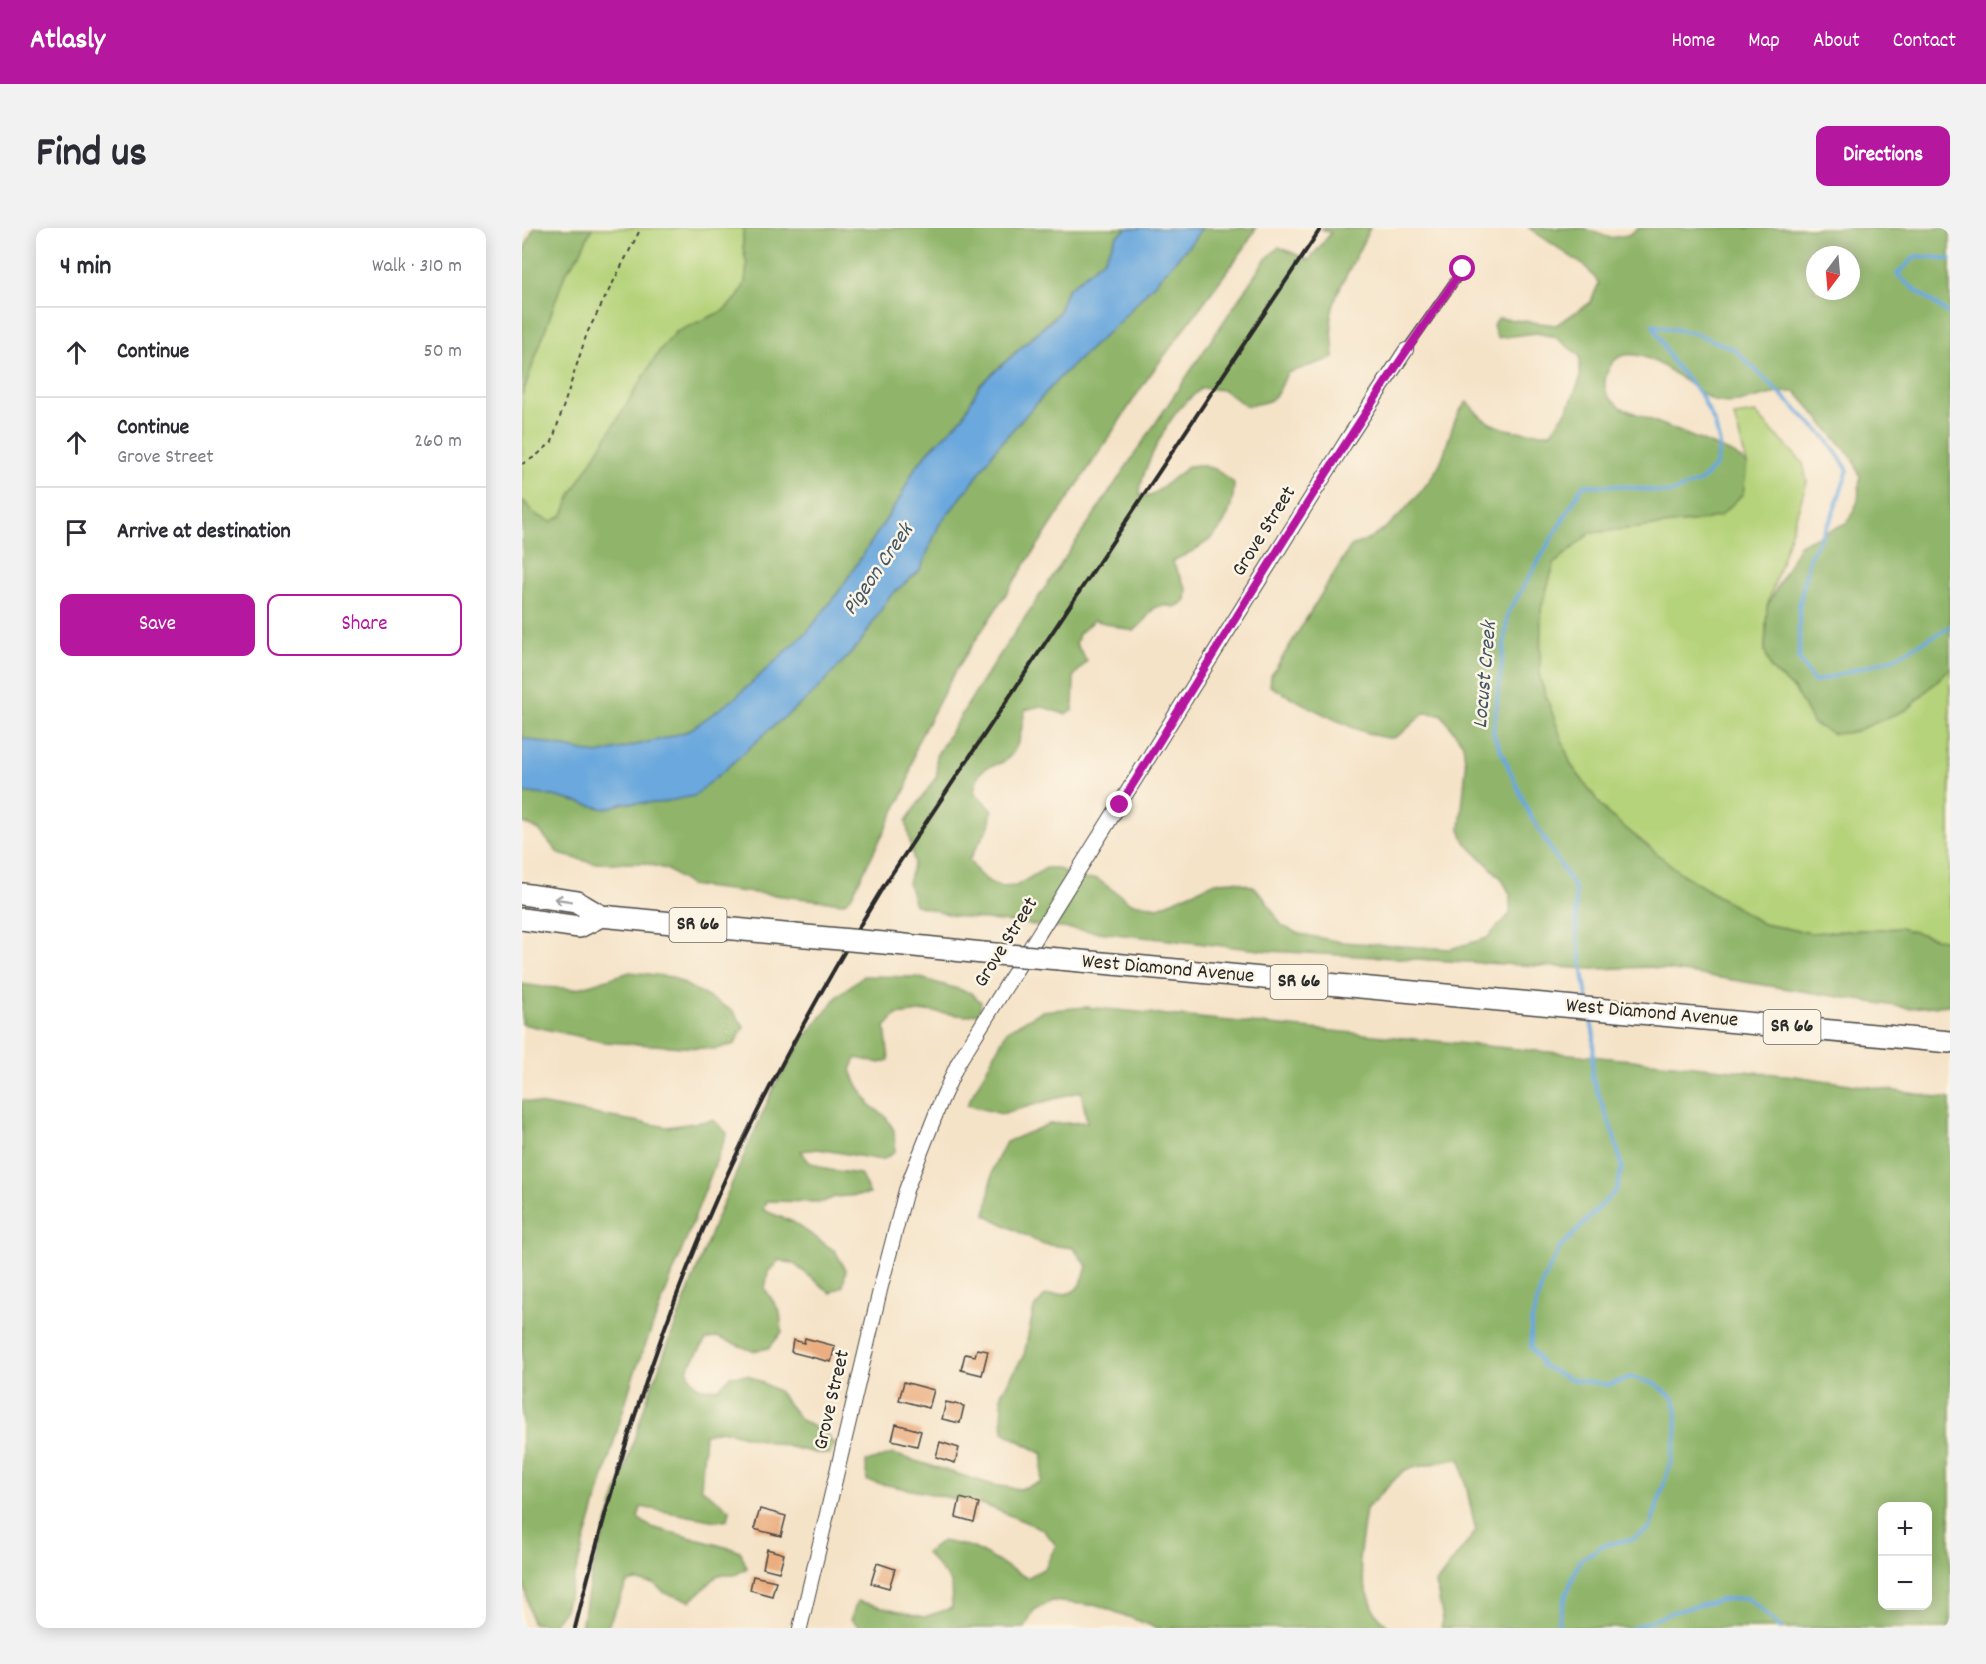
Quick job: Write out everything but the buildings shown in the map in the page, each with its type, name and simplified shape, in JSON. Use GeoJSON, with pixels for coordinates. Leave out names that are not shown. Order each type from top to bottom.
{"type":"FeatureCollection","features":[{"type":"Feature","properties":{"kind":"main road","name":"West Diamond Avenue"},"geometry":{"type":"LineString","coordinates":[[522,894],[577,902],[601,916],[1950,1042]]}},
{"type":"Feature","properties":{"kind":"main road","name":"West Diamond Avenue"},"geometry":{"type":"LineString","coordinates":[[522,919],[579,927],[601,916]]}},
{"type":"Feature","properties":{"kind":"street","name":"Grove Street"},"geometry":{"type":"LineString","coordinates":[[801,1628],[881,1286],[906,1190],[958,1063],[1347,440],[1406,350]]}},
{"type":"Feature","properties":{"kind":"lane"},"geometry":{"type":"LineString","coordinates":[[1406,350],[1463,269]]}},
{"type":"Feature","properties":{"kind":"path"},"geometry":{"type":"LineString","coordinates":[[522,464],[536,456],[552,442],[587,333],[641,228]]}},
{"type":"Feature","properties":{"kind":"green space"},"geometry":{"type":"Polygon","coordinates":[[[534,228],[592,228],[580,253],[565,274],[522,395],[522,254],[534,228]]]}},
{"type":"Feature","properties":{"kind":"green space"},"geometry":{"type":"Polygon","coordinates":[[[592,228],[743,228],[743,247],[747,265],[745,283],[738,297],[723,311],[676,332],[572,493],[563,515],[552,522],[536,515],[522,499],[522,395],[565,274],[580,253],[592,228]]]}},
{"type":"Feature","properties":{"kind":"green space"},"geometry":{"type":"Polygon","coordinates":[[[743,228],[1128,228],[1117,236],[1104,259],[1067,290],[1058,313],[979,386],[963,417],[915,468],[900,498],[840,590],[808,631],[734,699],[688,731],[597,754],[522,738],[522,500],[536,515],[551,522],[563,515],[572,493],[660,350],[676,332],[723,311],[738,297],[745,283],[747,265],[743,247],[743,228]]]}},
{"type":"Feature","properties":{"kind":"green space"},"geometry":{"type":"Polygon","coordinates":[[[1201,228],[1256,228],[1245,247],[1147,379],[956,670],[916,745],[907,786],[851,897],[843,903],[703,887],[690,885],[666,869],[644,863],[593,863],[559,854],[539,830],[522,822],[522,792],[553,796],[605,809],[624,803],[659,803],[770,729],[814,693],[860,643],[889,597],[920,570],[939,525],[974,481],[997,447],[1059,378],[1121,320],[1193,241],[1201,228]]]}},
{"type":"Feature","properties":{"kind":"green space"},"geometry":{"type":"Polygon","coordinates":[[[1320,228],[1370,228],[1337,294],[1331,315],[1334,358],[1287,373],[1277,394],[1269,401],[1246,406],[1224,390],[1202,388],[1172,418],[1148,463],[1140,495],[1151,496],[1189,466],[1199,465],[1215,469],[1234,483],[1229,512],[1224,523],[1208,541],[1172,561],[1187,590],[1186,601],[1175,607],[1159,606],[1133,631],[1094,620],[1079,634],[1076,644],[1087,661],[1074,676],[1073,711],[1064,714],[1040,706],[1025,710],[1019,739],[1011,755],[1005,761],[984,769],[980,773],[974,792],[992,810],[989,826],[969,860],[979,874],[1001,887],[1016,886],[1046,868],[1057,868],[1079,880],[1097,879],[1131,903],[1159,907],[1216,882],[1236,881],[1254,887],[1263,896],[1282,926],[1300,934],[1341,942],[1450,949],[1487,938],[1510,914],[1510,894],[1501,878],[1465,842],[1460,829],[1466,767],[1463,744],[1441,714],[1424,713],[1406,730],[1395,737],[1385,738],[1333,719],[1270,686],[1271,676],[1351,546],[1369,539],[1388,525],[1410,504],[1436,471],[1457,415],[1467,402],[1480,416],[1499,427],[1534,433],[1550,433],[1568,409],[1580,379],[1580,356],[1555,337],[1536,333],[1497,338],[1493,325],[1499,318],[1556,325],[1590,303],[1599,283],[1586,267],[1529,228],[1583,228],[1610,238],[1628,235],[1639,228],[1950,228],[1950,668],[1908,709],[1854,732],[1834,734],[1813,724],[1795,690],[1771,669],[1765,651],[1767,607],[1799,545],[1848,522],[1858,501],[1860,477],[1854,460],[1796,392],[1777,393],[1738,402],[1716,401],[1708,398],[1654,361],[1644,357],[1625,355],[1614,361],[1608,371],[1605,384],[1609,398],[1622,408],[1734,454],[1747,464],[1743,494],[1720,516],[1699,521],[1590,533],[1554,564],[1541,609],[1540,679],[1571,765],[1607,813],[1682,874],[1763,924],[1811,933],[1900,928],[1950,942],[1950,1005],[1908,1008],[1651,967],[1593,969],[1269,951],[955,916],[915,905],[908,883],[914,862],[906,821],[937,776],[936,756],[981,683],[1265,260],[1279,247],[1309,260],[1331,233],[1320,228]]]}},
{"type":"Feature","properties":{"kind":"green space"},"geometry":{"type":"Polygon","coordinates":[[[1755,413],[1803,463],[1807,482],[1767,607],[1765,651],[1771,669],[1795,690],[1813,724],[1908,709],[1950,668],[1950,942],[1900,928],[1811,933],[1763,924],[1682,874],[1607,813],[1571,765],[1540,679],[1541,609],[1554,564],[1590,533],[1699,521],[1747,464],[1734,416],[1755,413]]]}},
{"type":"Feature","properties":{"kind":"green space"},"geometry":{"type":"Polygon","coordinates":[[[630,972],[672,977],[733,1011],[744,1027],[735,1044],[716,1049],[604,1042],[522,1024],[522,984],[576,989],[630,972]]]}},
{"type":"Feature","properties":{"kind":"green space"},"geometry":{"type":"Polygon","coordinates":[[[863,976],[917,977],[971,993],[981,1002],[979,1013],[966,1016],[927,1011],[896,1015],[885,1027],[889,1060],[880,1063],[856,1058],[851,1070],[856,1083],[871,1106],[885,1116],[894,1130],[895,1152],[882,1160],[818,1149],[801,1151],[809,1162],[829,1170],[860,1174],[870,1194],[835,1197],[823,1202],[766,1201],[763,1210],[793,1222],[835,1251],[846,1270],[843,1286],[831,1293],[794,1264],[779,1260],[768,1272],[765,1289],[780,1312],[782,1332],[769,1348],[753,1351],[717,1337],[706,1340],[687,1369],[692,1381],[698,1387],[706,1389],[719,1388],[730,1376],[748,1375],[778,1391],[801,1420],[826,1434],[834,1444],[830,1454],[815,1453],[721,1430],[705,1434],[701,1488],[730,1510],[728,1519],[716,1521],[641,1507],[638,1518],[651,1527],[740,1551],[747,1568],[735,1575],[718,1575],[691,1601],[665,1593],[654,1584],[636,1581],[627,1583],[607,1628],[581,1628],[593,1568],[647,1399],[715,1222],[775,1085],[806,1036],[838,996],[863,976]]]}},
{"type":"Feature","properties":{"kind":"green space"},"geometry":{"type":"Polygon","coordinates":[[[1086,1007],[1795,1076],[1950,1099],[1950,1628],[1441,1628],[1443,1620],[1436,1583],[1476,1531],[1460,1458],[1404,1470],[1366,1509],[1359,1559],[1365,1586],[1375,1612],[1389,1628],[1157,1628],[1100,1606],[1052,1601],[1034,1610],[1025,1628],[861,1628],[851,1619],[857,1601],[924,1617],[952,1608],[951,1582],[926,1553],[942,1541],[972,1547],[1027,1578],[1045,1568],[1056,1545],[1042,1529],[985,1505],[867,1481],[866,1462],[893,1454],[993,1485],[1020,1489],[1041,1482],[1043,1454],[1003,1432],[1001,1394],[1024,1355],[1034,1308],[1046,1295],[1074,1291],[1082,1282],[1087,1266],[1073,1248],[1042,1244],[986,1215],[993,1168],[1006,1142],[1049,1124],[1087,1122],[1081,1091],[1002,1114],[967,1105],[1007,1031],[1042,1011],[1086,1007]]]}},
{"type":"Feature","properties":{"kind":"green space"},"geometry":{"type":"Polygon","coordinates":[[[522,1100],[667,1127],[713,1120],[727,1133],[633,1377],[565,1609],[552,1626],[532,1623],[522,1575],[522,1100]]]}},
{"type":"Feature","properties":{"kind":"water","name":"Pigeon Creek"},"geometry":{"type":"Polygon","coordinates":[[[1128,228],[1201,228],[1193,241],[1121,320],[1059,378],[997,447],[974,481],[939,525],[920,570],[889,597],[860,643],[814,693],[694,796],[659,803],[624,803],[605,809],[553,796],[522,792],[522,738],[597,754],[688,731],[734,699],[808,631],[840,590],[900,498],[915,468],[963,417],[979,386],[1058,314],[1067,290],[1104,259],[1117,236],[1128,228]]]}},
{"type":"Feature","properties":{"kind":"waterway","name":"Locust Creek"},"geometry":{"type":"LineString","coordinates":[[1950,259],[1916,256],[1897,274],[1950,315]]}},
{"type":"Feature","properties":{"kind":"waterway","name":"Locust Creek"},"geometry":{"type":"LineString","coordinates":[[1588,1003],[1577,935],[1575,889],[1530,815],[1493,733],[1508,613],[1583,485],[1620,486],[1670,493],[1701,481],[1716,465],[1720,445],[1715,424],[1701,395],[1673,363],[1653,325],[1694,333],[1734,349],[1826,438],[1848,470],[1831,519],[1809,558],[1799,607],[1799,659],[1814,682],[1894,658],[1950,627]]}},
{"type":"Feature","properties":{"kind":"waterway","name":"Locust Creek"},"geometry":{"type":"LineString","coordinates":[[1560,1628],[1558,1621],[1580,1560],[1604,1545],[1632,1539],[1650,1529],[1676,1438],[1677,1413],[1674,1399],[1656,1384],[1631,1377],[1609,1385],[1569,1379],[1543,1366],[1531,1347],[1531,1323],[1543,1281],[1560,1248],[1617,1189],[1622,1166],[1614,1136],[1592,1077],[1594,1036],[1590,1016]]}},
{"type":"Feature","properties":{"kind":"waterway","name":"Locust Creek"},"geometry":{"type":"LineString","coordinates":[[1632,1628],[1673,1612],[1719,1600],[1747,1598],[1781,1628]]}},
{"type":"Feature","properties":{"kind":"railway"},"geometry":{"type":"LineString","coordinates":[[575,1628],[621,1459],[677,1294],[722,1186],[778,1071],[883,887],[1321,228]]}},
{"type":"Feature","properties":{"kind":"route"},"geometry":{"type":"LineString","coordinates":[[1120,805],[1347,440],[1463,269]]}}]}
